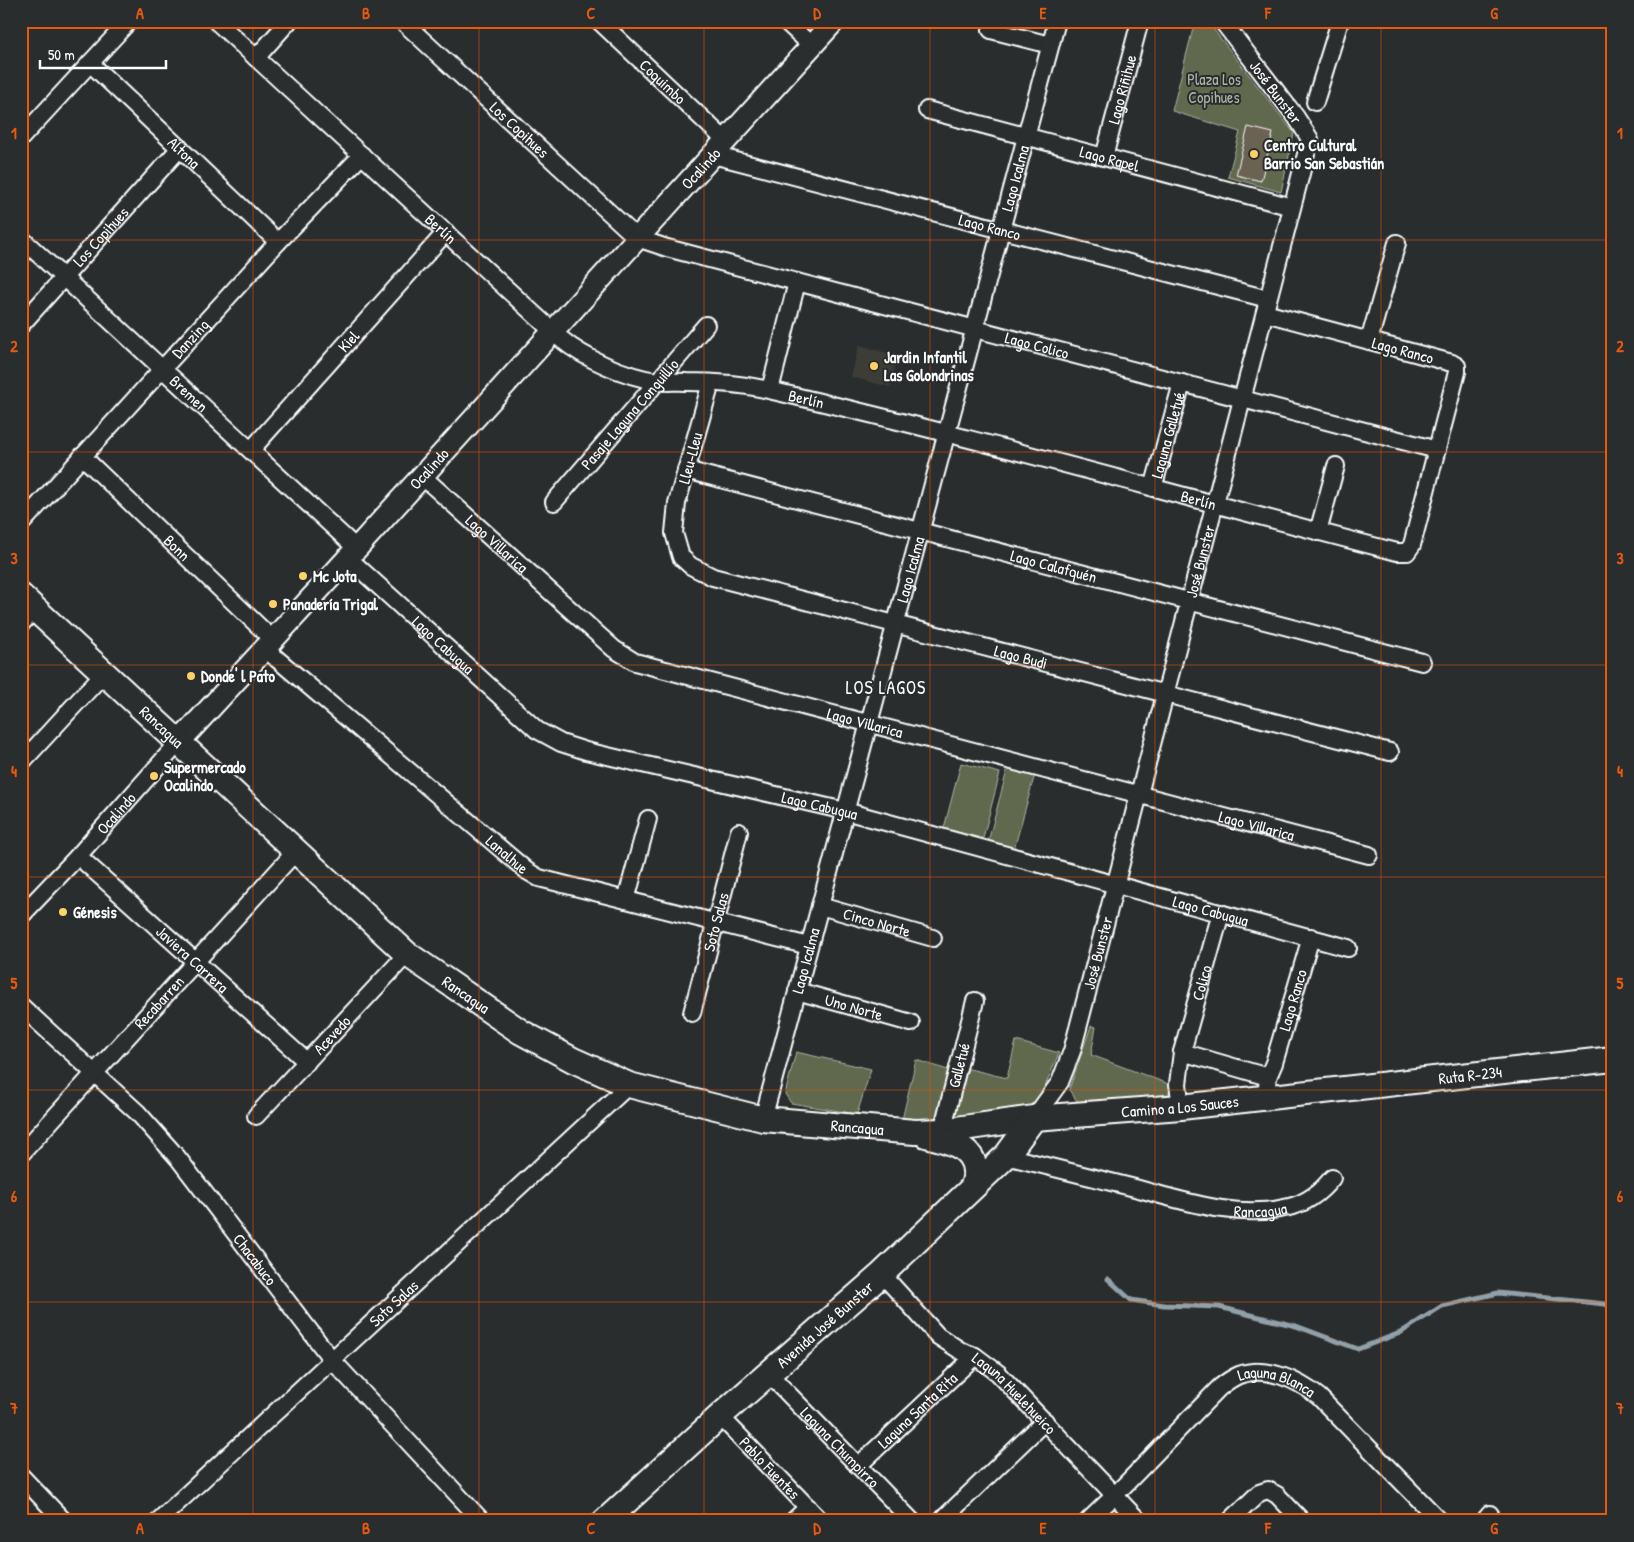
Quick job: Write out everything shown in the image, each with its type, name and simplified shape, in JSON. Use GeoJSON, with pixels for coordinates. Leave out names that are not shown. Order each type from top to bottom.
{"type":"FeatureCollection","features":[{"type":"Feature","properties":{"kind":"main road","name":"Rancagua"},"geometry":{"type":"LineString","coordinates":[[26,610],[105,672],[408,954],[521,1032],[573,1060],[629,1085],[763,1119],[915,1132],[942,1131],[1034,1118]]}},
{"type":"Feature","properties":{"kind":"main road","name":"Ruta R-234"},"geometry":{"type":"LineString","coordinates":[[1326,1090],[1613,1059]]}},
{"type":"Feature","properties":{"kind":"main road","name":"Camino a Los Sauces"},"geometry":{"type":"LineString","coordinates":[[1034,1118],[1181,1107],[1269,1079],[1326,1090]]}},
{"type":"Feature","properties":{"kind":"main road","name":"Avenida José Bunster"},"geometry":{"type":"LineString","coordinates":[[605,1521],[720,1416],[882,1274],[1006,1156],[1034,1118]]}},
{"type":"Feature","properties":{"kind":"main road"},"geometry":{"type":"LineString","coordinates":[[915,1132],[949,1141],[961,1147],[969,1155],[976,1171],[973,1187]]}},
{"type":"Feature","properties":{"kind":"street"},"geometry":{"type":"LineString","coordinates":[[21,138],[129,21]]}},
{"type":"Feature","properties":{"kind":"street","name":"Berlín"},"geometry":{"type":"LineString","coordinates":[[216,21],[570,347],[592,360],[637,377],[657,382],[711,383],[770,390],[946,433],[1397,552],[1407,552],[1412,545],[1437,450]]}},
{"type":"Feature","properties":{"kind":"street"},"geometry":{"type":"LineString","coordinates":[[256,58],[289,21]]}},
{"type":"Feature","properties":{"kind":"street","name":"Los Copihues"},"geometry":{"type":"LineString","coordinates":[[402,21],[637,238]]}},
{"type":"Feature","properties":{"kind":"street","name":"Coquimbo"},"geometry":{"type":"LineString","coordinates":[[599,21],[719,148]]}},
{"type":"Feature","properties":{"kind":"street"},"geometry":{"type":"LineString","coordinates":[[785,21],[812,46]]}},
{"type":"Feature","properties":{"kind":"street","name":"Ocalindo"},"geometry":{"type":"LineString","coordinates":[[21,916],[78,856],[180,741],[834,21]]}},
{"type":"Feature","properties":{"kind":"street","name":"Lago Icalma"},"geometry":{"type":"LineString","coordinates":[[763,1119],[1057,21]]}},
{"type":"Feature","properties":{"kind":"street","name":"Lago Riñihue"},"geometry":{"type":"LineString","coordinates":[[1104,157],[1140,21]]}},
{"type":"Feature","properties":{"kind":"street","name":"José Bunster"},"geometry":{"type":"LineString","coordinates":[[1034,1118],[1060,1082],[1067,1067],[1310,139],[1296,117],[1222,21]]}},
{"type":"Feature","properties":{"kind":"street","name":"José Bunster"},"geometry":{"type":"LineString","coordinates":[[1315,102],[1340,21]]}},
{"type":"Feature","properties":{"kind":"street"},"geometry":{"type":"LineString","coordinates":[[991,30],[1050,45]]}},
{"type":"Feature","properties":{"kind":"street","name":"Altona"},"geometry":{"type":"LineString","coordinates":[[90,63],[278,242]]}},
{"type":"Feature","properties":{"kind":"street","name":"Lago Rapel"},"geometry":{"type":"LineString","coordinates":[[926,110],[1292,208]]}},
{"type":"Feature","properties":{"kind":"street","name":"Los Copihues"},"geometry":{"type":"LineString","coordinates":[[21,325],[180,148]]}},
{"type":"Feature","properties":{"kind":"street","name":"Lago Ranco"},"geometry":{"type":"LineString","coordinates":[[719,148],[1267,306],[1369,341],[1452,363],[1457,366],[1457,372],[1437,450]]}},
{"type":"Feature","properties":{"kind":"street","name":"Danzing"},"geometry":{"type":"LineString","coordinates":[[21,524],[278,242],[362,155]]}},
{"type":"Feature","properties":{"kind":"street","name":"Kiel"},"geometry":{"type":"LineString","coordinates":[[251,450],[446,232]]}},
{"type":"Feature","properties":{"kind":"street","name":"Bremen"},"geometry":{"type":"LineString","coordinates":[[21,238],[251,450],[352,553]]}},
{"type":"Feature","properties":{"kind":"street","name":"Lago Colico"},"geometry":{"type":"LineString","coordinates":[[637,238],[974,329],[1437,450]]}},
{"type":"Feature","properties":{"kind":"street"},"geometry":{"type":"LineString","coordinates":[[1369,341],[1397,242]]}},
{"type":"Feature","properties":{"kind":"street"},"geometry":{"type":"LineString","coordinates":[[770,390],[797,282]]}},
{"type":"Feature","properties":{"kind":"street","name":"Pasaje Laguna Conguillío"},"geometry":{"type":"LineString","coordinates":[[554,502],[706,325]]}},
{"type":"Feature","properties":{"kind":"street","name":"Lleu-Lleu"},"geometry":{"type":"LineString","coordinates":[[674,534],[677,504],[711,383]]}},
{"type":"Feature","properties":{"kind":"street","name":"Laguna Galletué"},"geometry":{"type":"LineString","coordinates":[[1153,488],[1182,383]]}},
{"type":"Feature","properties":{"kind":"street","name":"Bonn"},"geometry":{"type":"LineString","coordinates":[[82,456],[268,644]]}},
{"type":"Feature","properties":{"kind":"street"},"geometry":{"type":"LineString","coordinates":[[1318,532],[1336,466]]}},
{"type":"Feature","properties":{"kind":"street","name":"Lago Calafquén"},"geometry":{"type":"LineString","coordinates":[[686,470],[1422,662]]}},
{"type":"Feature","properties":{"kind":"street","name":"Lago Villarica"},"geometry":{"type":"LineString","coordinates":[[422,476],[614,649],[635,662],[1369,855]]}},
{"type":"Feature","properties":{"kind":"street","name":"Lago Budi"},"geometry":{"type":"LineString","coordinates":[[674,534],[681,556],[691,566],[713,576],[1390,752]]}},
{"type":"Feature","properties":{"kind":"street","name":"Lago Cabugua"},"geometry":{"type":"LineString","coordinates":[[352,553],[537,730],[561,743],[586,751],[845,811],[1348,948]]}},
{"type":"Feature","properties":{"kind":"street","name":"Lanalhue"},"geometry":{"type":"LineString","coordinates":[[268,644],[526,871],[539,878],[809,946]]}},
{"type":"Feature","properties":{"kind":"street"},"geometry":{"type":"LineString","coordinates":[[21,763],[105,672]]}},
{"type":"Feature","properties":{"kind":"street"},"geometry":{"type":"LineString","coordinates":[[626,900],[648,819]]}},
{"type":"Feature","properties":{"kind":"street","name":"Soto Salas"},"geometry":{"type":"LineString","coordinates":[[692,1013],[739,832]]}},
{"type":"Feature","properties":{"kind":"street","name":"Recabarren"},"geometry":{"type":"LineString","coordinates":[[21,1154],[297,850]]}},
{"type":"Feature","properties":{"kind":"street","name":"Javiera Carrera"},"geometry":{"type":"LineString","coordinates":[[78,856],[307,1062]]}},
{"type":"Feature","properties":{"kind":"street","name":"Cinco Norte"},"geometry":{"type":"LineString","coordinates":[[820,906],[934,938]]}},
{"type":"Feature","properties":{"kind":"street","name":"Colico"},"geometry":{"type":"LineString","coordinates":[[1181,1107],[1178,1084],[1182,1052],[1221,913]]}},
{"type":"Feature","properties":{"kind":"street","name":"Lago Ranco"},"geometry":{"type":"LineString","coordinates":[[1269,1079],[1310,937]]}},
{"type":"Feature","properties":{"kind":"street","name":"Acevedo"},"geometry":{"type":"LineString","coordinates":[[256,1116],[408,954]]}},
{"type":"Feature","properties":{"kind":"street","name":"Uno Norte"},"geometry":{"type":"LineString","coordinates":[[797,991],[911,1022]]}},
{"type":"Feature","properties":{"kind":"street","name":"Galletué"},"geometry":{"type":"LineString","coordinates":[[942,1131],[975,1001]]}},
{"type":"Feature","properties":{"kind":"street","name":"Chacabuco"},"geometry":{"type":"LineString","coordinates":[[21,1006],[138,1113],[178,1158],[332,1360],[482,1521]]}},
{"type":"Feature","properties":{"kind":"street"},"geometry":{"type":"LineString","coordinates":[[1182,1052],[1269,1079]]}},
{"type":"Feature","properties":{"kind":"street","name":"Soto Salas"},"geometry":{"type":"LineString","coordinates":[[158,1521],[629,1085]]}},
{"type":"Feature","properties":{"kind":"street","name":"Rancagua"},"geometry":{"type":"LineString","coordinates":[[1006,1156],[1206,1206],[1241,1210],[1276,1210],[1303,1203],[1324,1188],[1332,1178]]}},
{"type":"Feature","properties":{"kind":"street","name":"Laguna Huelehueico"},"geometry":{"type":"LineString","coordinates":[[882,1274],[938,1336],[961,1351],[975,1356],[998,1373],[1139,1521]]}},
{"type":"Feature","properties":{"kind":"street","name":"Laguna Santa Rita"},"geometry":{"type":"LineString","coordinates":[[859,1465],[975,1356]]}},
{"type":"Feature","properties":{"kind":"street","name":"Laguna Blanca"},"geometry":{"type":"LineString","coordinates":[[1088,1521],[1219,1388],[1238,1375],[1259,1372],[1290,1379],[1319,1397],[1440,1521]]}},
{"type":"Feature","properties":{"kind":"street","name":"Laguna Chumpirro"},"geometry":{"type":"LineString","coordinates":[[769,1374],[912,1521]]}},
{"type":"Feature","properties":{"kind":"street","name":"Pablo Fuentes"},"geometry":{"type":"LineString","coordinates":[[720,1416],[821,1521]]}},
{"type":"Feature","properties":{"kind":"street"},"geometry":{"type":"LineString","coordinates":[[941,1521],[1045,1421]]}},
{"type":"Feature","properties":{"kind":"street"},"geometry":{"type":"LineString","coordinates":[[21,1476],[64,1521]]}},
{"type":"Feature","properties":{"kind":"street"},"geometry":{"type":"LineString","coordinates":[[1230,1521],[1259,1493],[1268,1490],[1277,1495],[1302,1521]]}},
{"type":"Feature","properties":{"kind":"street"},"geometry":{"type":"LineString","coordinates":[[793,1521],[808,1507]]}},
{"type":"Feature","properties":{"kind":"shaded area","name":"Jardin Infantil Las Golondrinas"},"geometry":{"type":"Polygon","coordinates":[[[859,345],[898,356],[890,387],[851,377],[859,345]]]}},
{"type":"Feature","properties":{"kind":"green space","name":"Plaza Los Copihues"},"geometry":{"type":"Polygon","coordinates":[[[1195,21],[1207,21],[1294,133],[1281,192],[1228,177],[1240,132],[1172,111],[1195,21]]]}},
{"type":"Feature","properties":{"kind":"green space"},"geometry":{"type":"Polygon","coordinates":[[[961,763],[1000,773],[982,842],[943,832],[961,763]]]}},
{"type":"Feature","properties":{"kind":"green space"},"geometry":{"type":"Polygon","coordinates":[[[1008,767],[1035,774],[1014,849],[988,842],[1008,767]]]}},
{"type":"Feature","properties":{"kind":"green space"},"geometry":{"type":"Polygon","coordinates":[[[1091,1026],[1096,1027],[1091,1055],[1174,1086],[1162,1101],[1094,1108],[1077,1101],[1069,1090],[1091,1026]]]}},
{"type":"Feature","properties":{"kind":"green space"},"geometry":{"type":"Polygon","coordinates":[[[1016,1041],[1059,1053],[1041,1096],[1020,1114],[950,1122],[965,1068],[1007,1078],[1016,1041]]]}},
{"type":"Feature","properties":{"kind":"green space"},"geometry":{"type":"Polygon","coordinates":[[[796,1052],[871,1069],[857,1114],[791,1103],[785,1094],[796,1052]]]}},
{"type":"Feature","properties":{"kind":"green space"},"geometry":{"type":"Polygon","coordinates":[[[916,1060],[951,1071],[938,1119],[902,1120],[916,1060]]]}},
{"type":"Feature","properties":{"kind":"building","name":"Centro Cultural Barrio San Sebastián"},"geometry":{"type":"Polygon","coordinates":[[[1248,127],[1273,133],[1261,181],[1236,175],[1248,127]]]}},
{"type":"Feature","properties":{"kind":"waterway"},"geometry":{"type":"LineString","coordinates":[[1108,1279],[1131,1300],[1164,1305],[1219,1307],[1296,1326],[1358,1349],[1400,1333],[1442,1306],[1498,1293],[1605,1304],[1613,1308]]}},
{"type":"Feature","properties":{"kind":"place","name":"Centro Cultural Barrio San Sebastián"},"geometry":{"type":"Point","coordinates":[1254,154]}},
{"type":"Feature","properties":{"kind":"place","name":"Jardin Infantil Las Golondrinas"},"geometry":{"type":"Point","coordinates":[874,366]}},
{"type":"Feature","properties":{"kind":"place","name":"Mc Jota"},"geometry":{"type":"Point","coordinates":[303,576]}},
{"type":"Feature","properties":{"kind":"place","name":"Panadería Trigal"},"geometry":{"type":"Point","coordinates":[273,604]}},
{"type":"Feature","properties":{"kind":"place","name":"Donde' l Pato"},"geometry":{"type":"Point","coordinates":[191,676]}},
{"type":"Feature","properties":{"kind":"place","name":"Supermercado Ocalindo"},"geometry":{"type":"Point","coordinates":[154,776]}},
{"type":"Feature","properties":{"kind":"place","name":"Génesis"},"geometry":{"type":"Point","coordinates":[63,912]}},
{"type":"Feature","properties":{"kind":"district","name":"LOS LAGOS"},"geometry":{"type":"Point","coordinates":[886,688]}}]}
